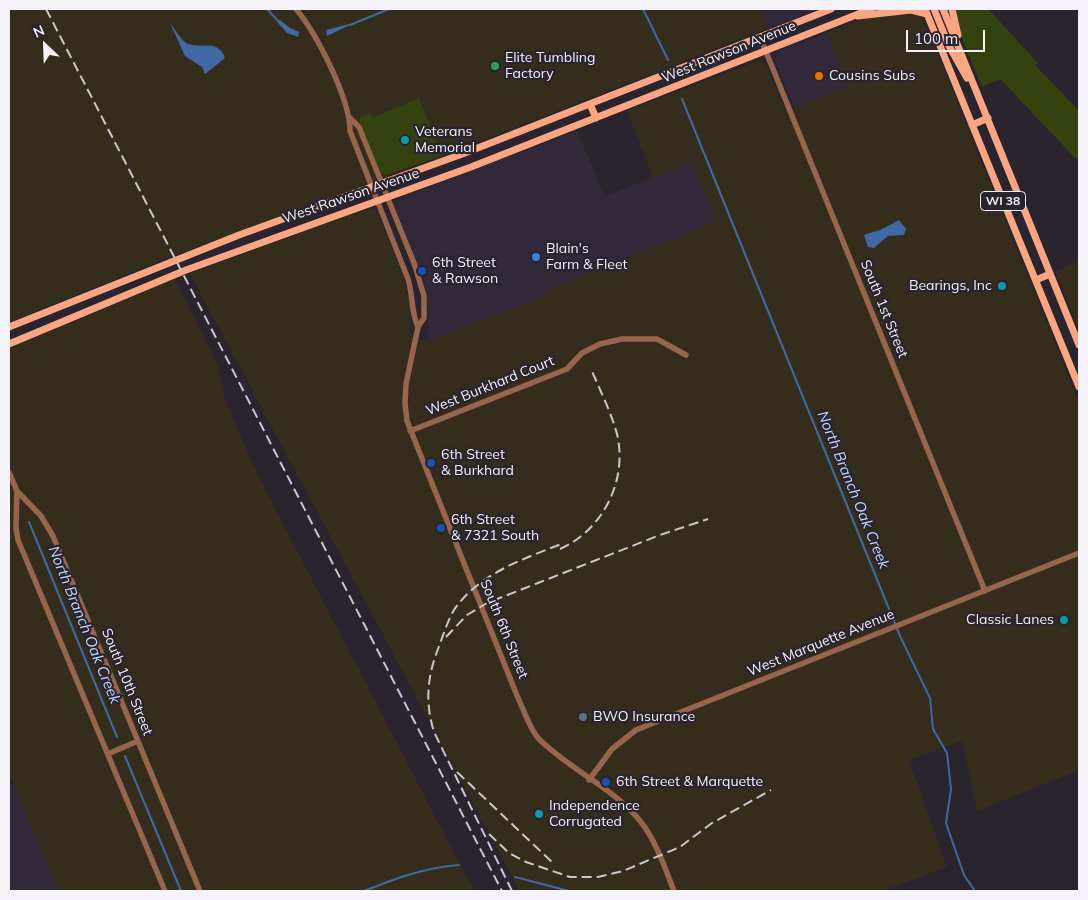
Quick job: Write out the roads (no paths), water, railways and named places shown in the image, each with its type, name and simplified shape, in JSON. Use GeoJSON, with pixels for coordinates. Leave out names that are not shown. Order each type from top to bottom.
{"type":"FeatureCollection","features":[{"type":"Feature","properties":{"kind":"main road","name":"West Rawson Avenue"},"geometry":{"type":"LineString","coordinates":[[9,327],[230,238],[590,104],[831,9]]}},
{"type":"Feature","properties":{"kind":"main road","name":"West Rawson Avenue"},"geometry":{"type":"LineString","coordinates":[[9,344],[186,270],[388,197],[596,118],[871,9]]}},
{"type":"Feature","properties":{"kind":"main road"},"geometry":{"type":"LineString","coordinates":[[934,9],[949,46],[977,93]]}},
{"type":"Feature","properties":{"kind":"main road","name":"WI 38"},"geometry":{"type":"LineString","coordinates":[[943,9],[1079,345]]}},
{"type":"Feature","properties":{"kind":"main road"},"geometry":{"type":"LineString","coordinates":[[952,9],[965,52],[964,62]]}},
{"type":"Feature","properties":{"kind":"main road"},"geometry":{"type":"LineString","coordinates":[[848,18],[911,10],[926,11]]}},
{"type":"Feature","properties":{"kind":"main road","name":"WI 38"},"geometry":{"type":"LineString","coordinates":[[926,11],[1079,387]]}},
{"type":"Feature","properties":{"kind":"main road"},"geometry":{"type":"LineString","coordinates":[[590,104],[596,118]]}},
{"type":"Feature","properties":{"kind":"main road"},"geometry":{"type":"LineString","coordinates":[[972,125],[988,118]]}},
{"type":"Feature","properties":{"kind":"main road"},"geometry":{"type":"LineString","coordinates":[[1036,280],[1050,274]]}},
{"type":"Feature","properties":{"kind":"street","name":"South 6th Street"},"geometry":{"type":"LineString","coordinates":[[296,9],[323,51],[350,118],[350,131],[408,279],[413,298],[414,318],[418,327]]}},
{"type":"Feature","properties":{"kind":"street","name":"South 1st Street"},"geometry":{"type":"LineString","coordinates":[[760,37],[985,591]]}},
{"type":"Feature","properties":{"kind":"street","name":"South 6th Street"},"geometry":{"type":"LineString","coordinates":[[350,118],[359,127],[422,286],[424,318],[418,327],[405,394],[410,431],[518,698],[538,738],[589,780],[625,805],[642,823],[660,856],[674,891]]}},
{"type":"Feature","properties":{"kind":"street","name":"West Burkhard Court"},"geometry":{"type":"LineString","coordinates":[[410,431],[567,369],[582,354],[600,344],[622,338],[657,339],[686,355]]}},
{"type":"Feature","properties":{"kind":"street","name":"South 10th Street"},"geometry":{"type":"LineString","coordinates":[[9,472],[17,492],[41,516],[53,536],[200,891]]}},
{"type":"Feature","properties":{"kind":"street","name":"South 10th Street"},"geometry":{"type":"LineString","coordinates":[[17,492],[16,528],[18,540],[110,754],[165,891]]}},
{"type":"Feature","properties":{"kind":"street","name":"West Marquette Avenue"},"geometry":{"type":"LineString","coordinates":[[589,780],[612,749],[636,730],[1079,553]]}},
{"type":"Feature","properties":{"kind":"street"},"geometry":{"type":"LineString","coordinates":[[110,754],[138,741]]}},
{"type":"Feature","properties":{"kind":"water"},"geometry":{"type":"Polygon","coordinates":[[[280,20],[299,32],[298,37],[287,33],[277,22],[280,20]]]}},
{"type":"Feature","properties":{"kind":"water"},"geometry":{"type":"Polygon","coordinates":[[[170,23],[188,44],[218,48],[225,58],[205,74],[202,67],[185,56],[170,23]]]}},
{"type":"Feature","properties":{"kind":"water"},"geometry":{"type":"Polygon","coordinates":[[[350,25],[327,36],[326,30],[350,25]]]}},
{"type":"Feature","properties":{"kind":"water"},"geometry":{"type":"Polygon","coordinates":[[[899,220],[906,229],[904,235],[888,236],[874,248],[868,247],[864,235],[880,230],[899,220]]]}},
{"type":"Feature","properties":{"kind":"waterway","name":"North Branch Oak Creek"},"geometry":{"type":"LineString","coordinates":[[267,9],[279,22]]}},
{"type":"Feature","properties":{"kind":"waterway","name":"North Branch Oak Creek"},"geometry":{"type":"LineString","coordinates":[[350,25],[389,9]]}},
{"type":"Feature","properties":{"kind":"waterway","name":"North Branch Oak Creek"},"geometry":{"type":"LineString","coordinates":[[643,9],[668,60]]}},
{"type":"Feature","properties":{"kind":"waterway","name":"North Branch Oak Creek"},"geometry":{"type":"LineString","coordinates":[[682,99],[900,636],[930,698],[933,729],[947,753],[951,789],[946,823],[964,875],[975,891]]}},
{"type":"Feature","properties":{"kind":"waterway","name":"North Branch Oak Creek"},"geometry":{"type":"LineString","coordinates":[[29,522],[117,737]]}},
{"type":"Feature","properties":{"kind":"waterway","name":"North Branch Oak Creek"},"geometry":{"type":"LineString","coordinates":[[125,756],[181,891]]}},
{"type":"Feature","properties":{"kind":"waterway","name":"North Branch Oak Creek"},"geometry":{"type":"LineString","coordinates":[[364,891],[410,874],[434,868],[459,865]]}},
{"type":"Feature","properties":{"kind":"waterway","name":"North Branch Oak Creek"},"geometry":{"type":"LineString","coordinates":[[515,877],[569,891]]}},
{"type":"Feature","properties":{"kind":"railway"},"geometry":{"type":"LineString","coordinates":[[46,9],[502,891]]}},
{"type":"Feature","properties":{"kind":"railway"},"geometry":{"type":"LineString","coordinates":[[560,549],[589,529],[600,516],[609,502],[619,469],[617,434],[609,409],[591,369]]}},
{"type":"Feature","properties":{"kind":"railway"},"geometry":{"type":"LineString","coordinates":[[446,637],[467,615],[487,603],[660,535],[708,519]]}},
{"type":"Feature","properties":{"kind":"railway"},"geometry":{"type":"LineString","coordinates":[[512,891],[434,732],[429,711],[428,690],[434,659],[447,624],[454,610],[464,597],[476,586],[503,569],[564,543]]}},
{"type":"Feature","properties":{"kind":"railway"},"geometry":{"type":"LineString","coordinates":[[457,772],[553,863]]}},
{"type":"Feature","properties":{"kind":"railway"},"geometry":{"type":"LineString","coordinates":[[489,834],[509,853],[526,862],[570,877],[598,877],[623,871],[680,847],[712,823],[771,790]]}},
{"type":"Feature","properties":{"kind":"place","name":"Elite Tumbling Factory"},"geometry":{"type":"Point","coordinates":[495,66]}},
{"type":"Feature","properties":{"kind":"place","name":"Cousins Subs"},"geometry":{"type":"Point","coordinates":[819,76]}},
{"type":"Feature","properties":{"kind":"place","name":"Veterans Memorial"},"geometry":{"type":"Point","coordinates":[405,140]}},
{"type":"Feature","properties":{"kind":"place","name":"Blain's Farm & Fleet"},"geometry":{"type":"Point","coordinates":[536,257]}},
{"type":"Feature","properties":{"kind":"place","name":"6th Street & Rawson"},"geometry":{"type":"Point","coordinates":[422,271]}},
{"type":"Feature","properties":{"kind":"place","name":"Bearings, Inc"},"geometry":{"type":"Point","coordinates":[1002,286]}},
{"type":"Feature","properties":{"kind":"place","name":"6th Street & Burkhard"},"geometry":{"type":"Point","coordinates":[431,463]}},
{"type":"Feature","properties":{"kind":"place","name":"6th Street & 7321 South"},"geometry":{"type":"Point","coordinates":[441,528]}},
{"type":"Feature","properties":{"kind":"place","name":"Classic Lanes"},"geometry":{"type":"Point","coordinates":[1064,620]}},
{"type":"Feature","properties":{"kind":"place","name":"BWO Insurance"},"geometry":{"type":"Point","coordinates":[583,717]}},
{"type":"Feature","properties":{"kind":"place","name":"6th Street & Marquette"},"geometry":{"type":"Point","coordinates":[606,782]}},
{"type":"Feature","properties":{"kind":"place","name":"Independence Corrugated"},"geometry":{"type":"Point","coordinates":[539,814]}}]}
